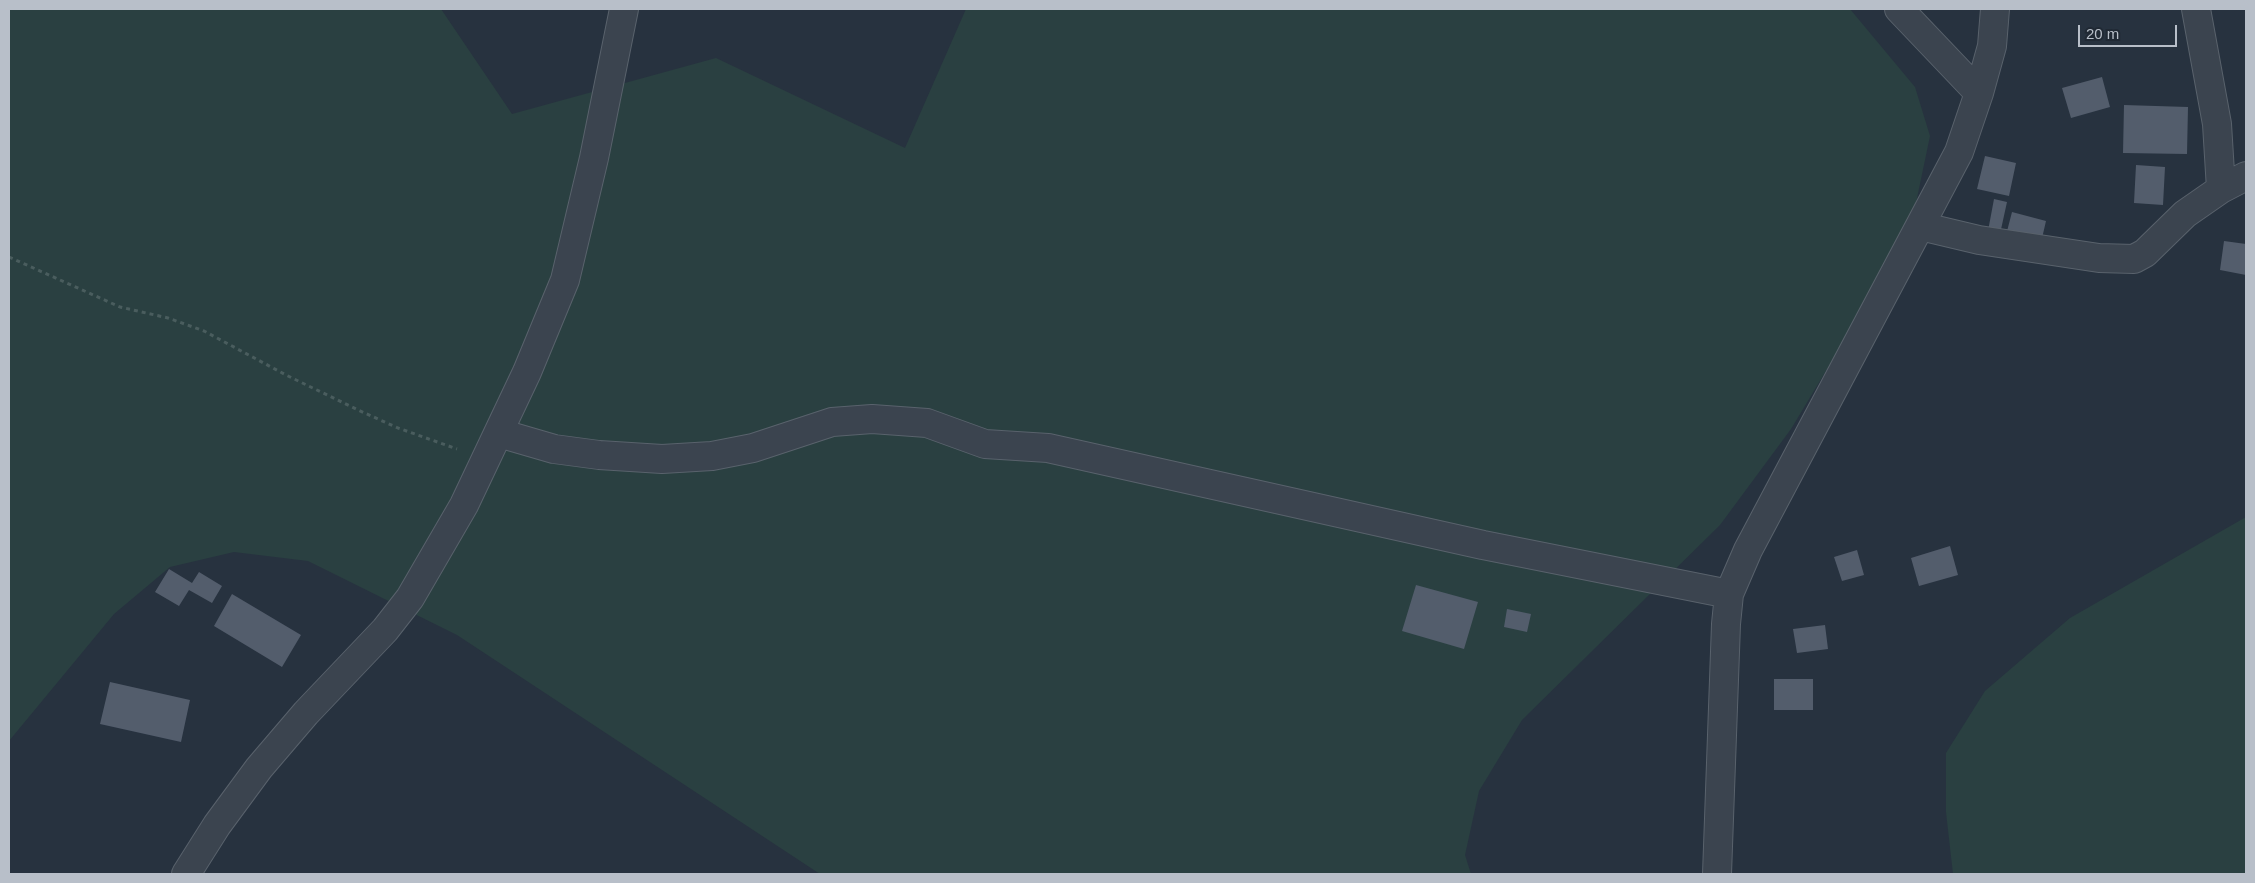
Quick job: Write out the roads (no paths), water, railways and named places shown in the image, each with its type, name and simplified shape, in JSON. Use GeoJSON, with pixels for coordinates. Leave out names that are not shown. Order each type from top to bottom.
{"type":"FeatureCollection","features":[{"type":"Feature","properties":{"kind":"street"},"geometry":{"type":"LineString","coordinates":[[186,874],[217,825],[258,768],[306,713],[385,630],[410,598],[464,505],[527,372],[565,280],[594,158],[624,9]]}},
{"type":"Feature","properties":{"kind":"street"},"geometry":{"type":"LineString","coordinates":[[1899,9],[1980,93]]}},
{"type":"Feature","properties":{"kind":"street"},"geometry":{"type":"LineString","coordinates":[[1717,874],[1726,624],[1729,594],[1745,556],[1885,296],[1959,152],[1980,93],[1992,46],[1995,9]]}},
{"type":"Feature","properties":{"kind":"street"},"geometry":{"type":"LineString","coordinates":[[2196,9],[2216,124],[2221,189]]}},
{"type":"Feature","properties":{"kind":"street"},"geometry":{"type":"LineString","coordinates":[[1920,226],[1980,240],[2099,258],[2134,260],[2146,253],[2185,214],[2221,189],[2246,176]]}},
{"type":"Feature","properties":{"kind":"street"},"geometry":{"type":"LineString","coordinates":[[499,433],[554,449],[599,455],[662,459],[712,456],[753,448],[832,422],[872,419],[927,422],[985,444],[1048,448],[1483,545],[1729,594]]}}]}
